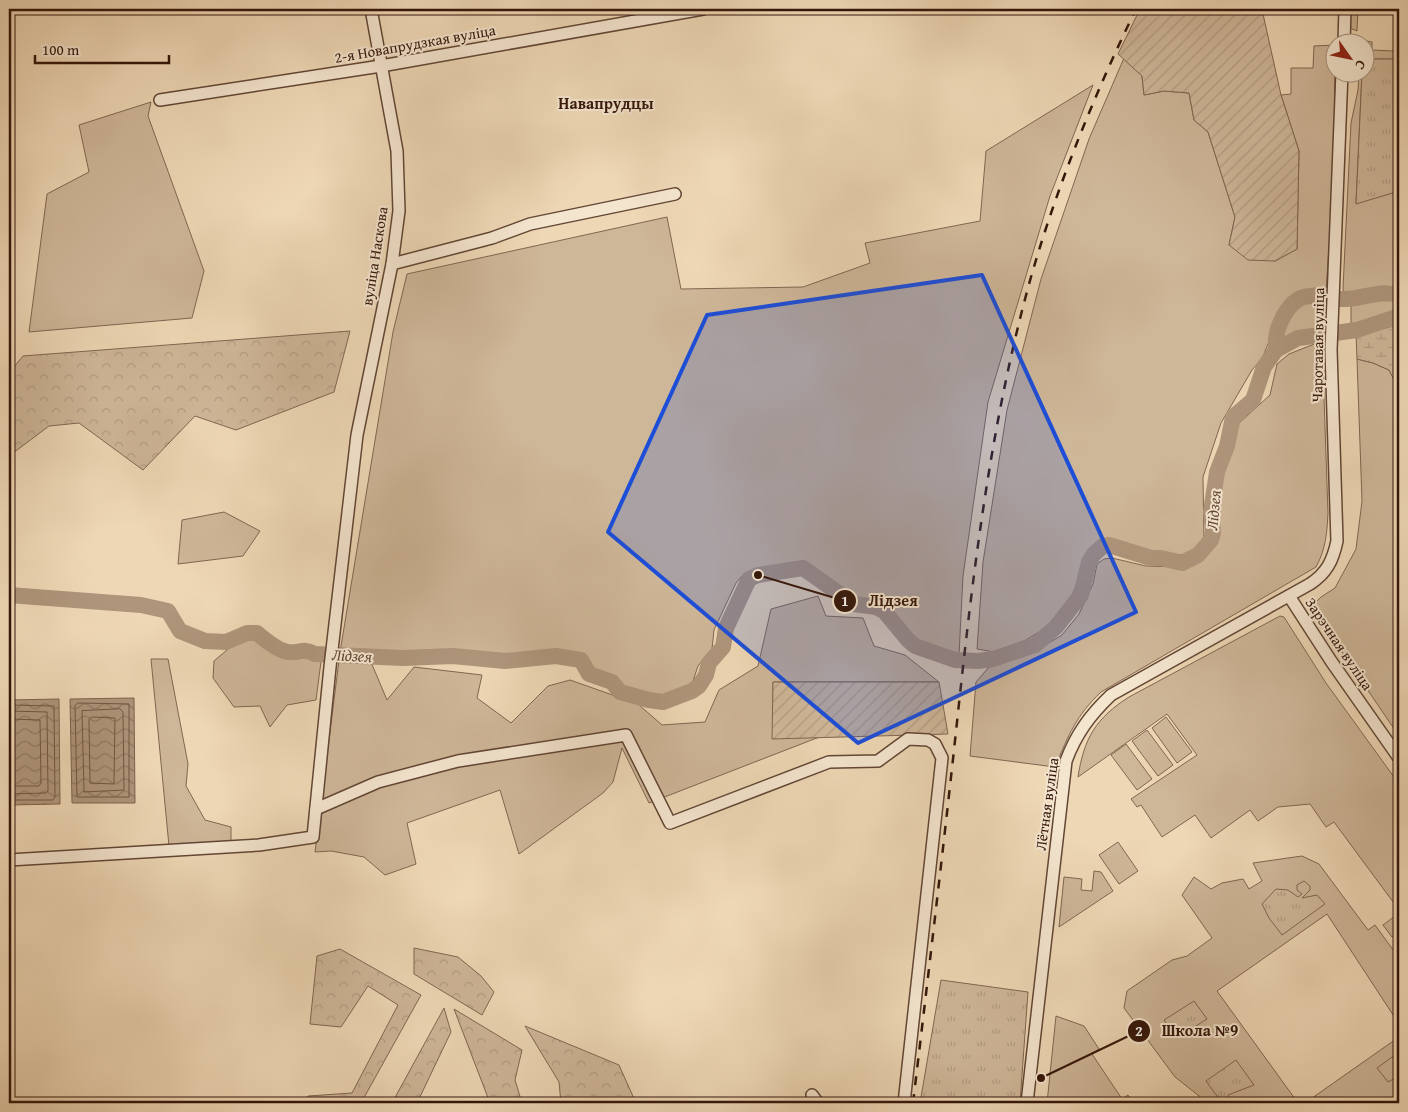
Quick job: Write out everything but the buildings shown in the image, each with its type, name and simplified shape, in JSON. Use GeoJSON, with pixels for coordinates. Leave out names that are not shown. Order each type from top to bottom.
{"type":"FeatureCollection","features":[{"type":"Feature","properties":{"kind":"street","name":"вуліца Наскова"},"geometry":{"type":"LineString","coordinates":[[9,860],[259,845],[313,836],[332,643],[357,435],[392,264],[399,211],[397,151],[371,9]]}},
{"type":"Feature","properties":{"kind":"street","name":"2-я Новапрудзкая вуліца"},"geometry":{"type":"LineString","coordinates":[[160,100],[380,66],[704,9]]}},
{"type":"Feature","properties":{"kind":"street"},"geometry":{"type":"LineString","coordinates":[[1344,9],[1344,32]]}},
{"type":"Feature","properties":{"kind":"street","name":"Чаротавая вуліца"},"geometry":{"type":"LineString","coordinates":[[1289,596],[1319,578],[1326,571],[1333,558],[1336,541],[1331,350],[1342,82]]}},
{"type":"Feature","properties":{"kind":"street"},"geometry":{"type":"LineString","coordinates":[[392,264],[492,238],[530,224],[675,194]]}},
{"type":"Feature","properties":{"kind":"street","name":"Зарэчная вуліца"},"geometry":{"type":"LineString","coordinates":[[1289,596],[1331,661],[1399,758]]}},
{"type":"Feature","properties":{"kind":"street","name":"Лётная вуліца"},"geometry":{"type":"LineString","coordinates":[[1027,1103],[1066,761],[1074,741],[1087,719],[1111,695],[1289,596]]}},
{"type":"Feature","properties":{"kind":"street"},"geometry":{"type":"LineString","coordinates":[[316,808],[378,782],[458,761],[626,735],[670,823],[829,762],[878,761],[908,739],[928,740],[936,744],[942,758],[904,1103]]}},
{"type":"Feature","properties":{"kind":"highlighted area"},"geometry":{"type":"Polygon","coordinates":[[[982,275],[1136,612],[858,743],[608,532],[707,315],[982,275]]]}},
{"type":"Feature","properties":{"kind":"green space"},"geometry":{"type":"Polygon","coordinates":[[[1140,9],[1181,9],[1181,13],[1263,14],[1281,95],[1299,151],[1297,249],[1275,261],[1248,260],[1229,245],[1235,217],[1208,132],[1194,120],[1189,93],[1164,91],[1144,95],[1142,76],[1118,54],[1140,9]]]}},
{"type":"Feature","properties":{"kind":"green space"},"geometry":{"type":"Polygon","coordinates":[[[1350,9],[1358,9],[1357,31],[1350,28],[1350,9]]]}},
{"type":"Feature","properties":{"kind":"green space"},"geometry":{"type":"Polygon","coordinates":[[[1326,45],[1326,82],[1335,82],[1334,173],[1326,291],[1314,288],[1290,297],[1278,319],[1262,359],[1252,370],[1221,423],[1203,477],[1204,542],[1190,554],[1163,556],[1132,546],[1105,542],[1086,558],[1068,607],[1052,624],[1026,640],[994,652],[977,649],[983,562],[1007,410],[1041,279],[1089,139],[1124,58],[1142,76],[1144,95],[1164,91],[1189,93],[1194,120],[1208,132],[1235,217],[1229,245],[1275,261],[1297,249],[1299,151],[1281,95],[1291,94],[1291,68],[1313,68],[1314,46],[1326,45]]]}},
{"type":"Feature","properties":{"kind":"green space"},"geometry":{"type":"Polygon","coordinates":[[[1376,50],[1394,51],[1394,59],[1376,59],[1376,50]]]}},
{"type":"Feature","properties":{"kind":"green space"},"geometry":{"type":"Polygon","coordinates":[[[1376,59],[1394,59],[1399,110],[1399,191],[1356,204],[1362,82],[1376,82],[1376,59]]]}},
{"type":"Feature","properties":{"kind":"green space"},"geometry":{"type":"Polygon","coordinates":[[[1358,82],[1362,82],[1356,203],[1399,191],[1399,292],[1385,286],[1344,295],[1351,123],[1358,82]]]}},
{"type":"Feature","properties":{"kind":"green space"},"geometry":{"type":"Polygon","coordinates":[[[1093,85],[1050,196],[988,402],[963,576],[959,655],[916,644],[898,621],[882,609],[857,604],[836,592],[805,565],[744,574],[736,583],[714,630],[712,649],[698,666],[692,684],[651,698],[635,695],[608,679],[592,674],[582,660],[571,654],[559,653],[531,658],[451,652],[368,655],[387,700],[414,667],[482,675],[477,698],[511,723],[548,686],[570,680],[638,704],[662,725],[705,722],[719,690],[758,666],[771,609],[818,596],[826,616],[863,618],[874,646],[905,655],[939,682],[773,682],[773,738],[822,736],[649,803],[622,748],[613,782],[603,793],[519,854],[500,790],[407,823],[416,864],[385,875],[364,857],[331,851],[315,852],[340,652],[393,332],[407,274],[667,217],[681,289],[803,287],[870,263],[865,243],[980,221],[986,151],[1093,85]]]}},
{"type":"Feature","properties":{"kind":"green space"},"geometry":{"type":"Polygon","coordinates":[[[151,102],[148,116],[204,271],[192,318],[29,332],[47,194],[89,172],[79,125],[151,102]]]}},
{"type":"Feature","properties":{"kind":"green space"},"geometry":{"type":"Polygon","coordinates":[[[1310,298],[1326,300],[1324,331],[1297,337],[1278,347],[1281,329],[1289,310],[1297,301],[1310,298]]]}},
{"type":"Feature","properties":{"kind":"green space"},"geometry":{"type":"Polygon","coordinates":[[[1384,299],[1399,301],[1399,314],[1351,327],[1351,302],[1384,299]]]}},
{"type":"Feature","properties":{"kind":"green space"},"geometry":{"type":"Polygon","coordinates":[[[1399,325],[1399,389],[1389,370],[1357,359],[1356,334],[1399,325]]]}},
{"type":"Feature","properties":{"kind":"green space"},"geometry":{"type":"Polygon","coordinates":[[[350,331],[334,392],[236,430],[195,416],[143,470],[79,423],[49,426],[9,456],[9,373],[23,356],[350,331]]]}},
{"type":"Feature","properties":{"kind":"green space"},"geometry":{"type":"Polygon","coordinates":[[[1322,341],[1328,513],[1324,547],[1316,567],[1101,692],[1085,709],[1074,726],[1055,767],[970,756],[976,682],[989,667],[1034,652],[1062,635],[1079,614],[1093,584],[1097,564],[1104,559],[1112,558],[1146,566],[1182,567],[1196,563],[1213,548],[1219,530],[1221,480],[1238,424],[1270,395],[1277,364],[1289,354],[1322,341]]]}},
{"type":"Feature","properties":{"kind":"green space"},"geometry":{"type":"Polygon","coordinates":[[[1357,359],[1389,370],[1399,389],[1399,736],[1311,607],[1321,597],[1335,588],[1356,549],[1362,501],[1357,359]]]}},
{"type":"Feature","properties":{"kind":"green space"},"geometry":{"type":"Polygon","coordinates":[[[224,512],[260,531],[243,556],[178,564],[182,520],[224,512]]]}},
{"type":"Feature","properties":{"kind":"green space"},"geometry":{"type":"Polygon","coordinates":[[[1280,616],[1284,617],[1326,683],[1399,784],[1399,910],[1334,822],[1326,827],[1310,804],[1278,807],[1258,821],[1250,810],[1211,838],[1195,815],[1162,837],[1141,805],[1137,807],[1131,799],[1197,755],[1167,714],[1078,777],[1084,751],[1093,730],[1118,705],[1129,697],[1280,616]]]}},
{"type":"Feature","properties":{"kind":"green space"},"geometry":{"type":"Polygon","coordinates":[[[247,633],[257,633],[266,642],[288,653],[307,649],[322,654],[316,700],[287,705],[270,727],[260,706],[234,707],[213,678],[214,661],[247,633]]]}},
{"type":"Feature","properties":{"kind":"green space"},"geometry":{"type":"Polygon","coordinates":[[[151,659],[168,659],[188,764],[186,786],[205,820],[231,827],[231,844],[169,846],[151,659]]]}},
{"type":"Feature","properties":{"kind":"green space"},"geometry":{"type":"Polygon","coordinates":[[[773,682],[939,682],[948,734],[772,739],[773,682]]]}},
{"type":"Feature","properties":{"kind":"green space"},"geometry":{"type":"Polygon","coordinates":[[[1166,717],[1192,752],[1177,763],[1152,728],[1166,717]]]}},
{"type":"Feature","properties":{"kind":"green space"},"geometry":{"type":"Polygon","coordinates":[[[1147,730],[1173,765],[1158,776],[1132,741],[1147,730]]]}},
{"type":"Feature","properties":{"kind":"green space"},"geometry":{"type":"Polygon","coordinates":[[[1126,744],[1152,779],[1137,790],[1111,755],[1126,744]]]}},
{"type":"Feature","properties":{"kind":"green space"},"geometry":{"type":"Polygon","coordinates":[[[1118,842],[1138,871],[1119,884],[1099,855],[1118,842]]]}},
{"type":"Feature","properties":{"kind":"green space"},"geometry":{"type":"Polygon","coordinates":[[[1302,856],[1319,864],[1368,930],[1375,925],[1399,958],[1395,964],[1399,971],[1399,1024],[1327,914],[1217,991],[1298,1103],[1208,1103],[1175,1077],[1124,1008],[1127,991],[1172,960],[1187,956],[1212,938],[1182,895],[1194,877],[1211,889],[1222,883],[1243,879],[1249,889],[1262,881],[1253,863],[1302,856]]]}},
{"type":"Feature","properties":{"kind":"green space"},"geometry":{"type":"Polygon","coordinates":[[[1094,871],[1101,872],[1113,891],[1059,927],[1064,877],[1082,879],[1081,890],[1092,891],[1094,871]]]}},
{"type":"Feature","properties":{"kind":"green space"},"geometry":{"type":"Polygon","coordinates":[[[1304,881],[1310,886],[1310,890],[1302,898],[1317,895],[1325,904],[1282,935],[1269,918],[1262,904],[1276,889],[1288,890],[1298,897],[1302,894],[1297,890],[1297,885],[1304,881]]]}},
{"type":"Feature","properties":{"kind":"green space"},"geometry":{"type":"Polygon","coordinates":[[[1399,913],[1399,932],[1392,937],[1383,925],[1399,913]]]}},
{"type":"Feature","properties":{"kind":"green space"},"geometry":{"type":"Polygon","coordinates":[[[414,948],[458,957],[481,976],[494,992],[482,1015],[414,974],[414,948]]]}},
{"type":"Feature","properties":{"kind":"green space"},"geometry":{"type":"Polygon","coordinates":[[[340,949],[421,995],[361,1103],[307,1103],[308,1096],[352,1093],[398,1005],[368,986],[341,1027],[310,1024],[317,956],[340,949]]]}},
{"type":"Feature","properties":{"kind":"green space"},"geometry":{"type":"Polygon","coordinates":[[[941,980],[1028,992],[1020,1103],[920,1103],[941,980]]]}},
{"type":"Feature","properties":{"kind":"green space"},"geometry":{"type":"Polygon","coordinates":[[[1194,1001],[1207,1019],[1177,1038],[1164,1020],[1194,1001]]]}},
{"type":"Feature","properties":{"kind":"green space"},"geometry":{"type":"Polygon","coordinates":[[[444,1008],[451,1032],[417,1103],[392,1103],[444,1008]]]}},
{"type":"Feature","properties":{"kind":"green space"},"geometry":{"type":"Polygon","coordinates":[[[454,1009],[522,1050],[515,1080],[522,1103],[490,1103],[454,1009]]]}},
{"type":"Feature","properties":{"kind":"green space"},"geometry":{"type":"Polygon","coordinates":[[[1056,1016],[1084,1026],[1099,1049],[1092,1054],[1122,1099],[1128,1095],[1134,1103],[1047,1103],[1056,1016]]]}},
{"type":"Feature","properties":{"kind":"green space"},"geometry":{"type":"Polygon","coordinates":[[[525,1026],[619,1065],[636,1103],[561,1103],[559,1082],[525,1026]]]}},
{"type":"Feature","properties":{"kind":"green space"},"geometry":{"type":"Polygon","coordinates":[[[1399,1037],[1399,1103],[1305,1103],[1399,1037]]]}},
{"type":"Feature","properties":{"kind":"green space"},"geometry":{"type":"Polygon","coordinates":[[[1399,1052],[1399,1076],[1388,1082],[1377,1068],[1399,1052]]]}},
{"type":"Feature","properties":{"kind":"green space"},"geometry":{"type":"Polygon","coordinates":[[[1236,1060],[1254,1085],[1228,1095],[1231,1100],[1222,1103],[1206,1081],[1236,1060]]]}},
{"type":"Feature","properties":{"kind":"water"},"geometry":{"type":"Polygon","coordinates":[[[134,698],[135,803],[72,803],[70,699],[134,698]]]}},
{"type":"Feature","properties":{"kind":"water"},"geometry":{"type":"Polygon","coordinates":[[[59,699],[60,804],[9,805],[9,700],[59,699]]]}},
{"type":"Feature","properties":{"kind":"waterway"},"geometry":{"type":"LineString","coordinates":[[1276,350],[1279,325],[1296,300],[1310,296],[1346,299],[1385,293],[1399,295]]}},
{"type":"Feature","properties":{"kind":"waterway","name":"Лідзея"},"geometry":{"type":"LineString","coordinates":[[9,595],[141,605],[168,611],[180,631],[205,641],[226,642],[247,633],[257,633],[275,647],[288,652],[304,651],[315,654],[403,658],[453,656],[505,661],[556,656],[581,660],[589,674],[612,682],[620,692],[663,702],[692,691],[699,686],[706,675],[709,663],[723,647],[726,628],[749,579],[758,575],[803,568],[854,604],[876,607],[884,611],[915,646],[955,660],[978,661],[993,659],[1035,645],[1056,627],[1081,595],[1089,562],[1094,554],[1103,546],[1109,545],[1151,558],[1161,558],[1182,563],[1198,555],[1211,540],[1213,532],[1211,512],[1217,472],[1227,446],[1233,417],[1253,400],[1264,367],[1276,350],[1298,338],[1357,330],[1399,316]]}},
{"type":"Feature","properties":{"kind":"railway"},"geometry":{"type":"LineString","coordinates":[[913,1103],[974,571],[1003,394],[1016,335],[1041,243],[1078,140],[1136,9]]}},
{"type":"Feature","properties":{"kind":"place","name":"Лідзея"},"geometry":{"type":"Point","coordinates":[758,575]}},
{"type":"Feature","properties":{"kind":"place","name":"Школа №9"},"geometry":{"type":"Point","coordinates":[1041,1078]}},
{"type":"Feature","properties":{"kind":"district","name":"Навапрудцы"},"geometry":{"type":"Point","coordinates":[606,103]}}]}
